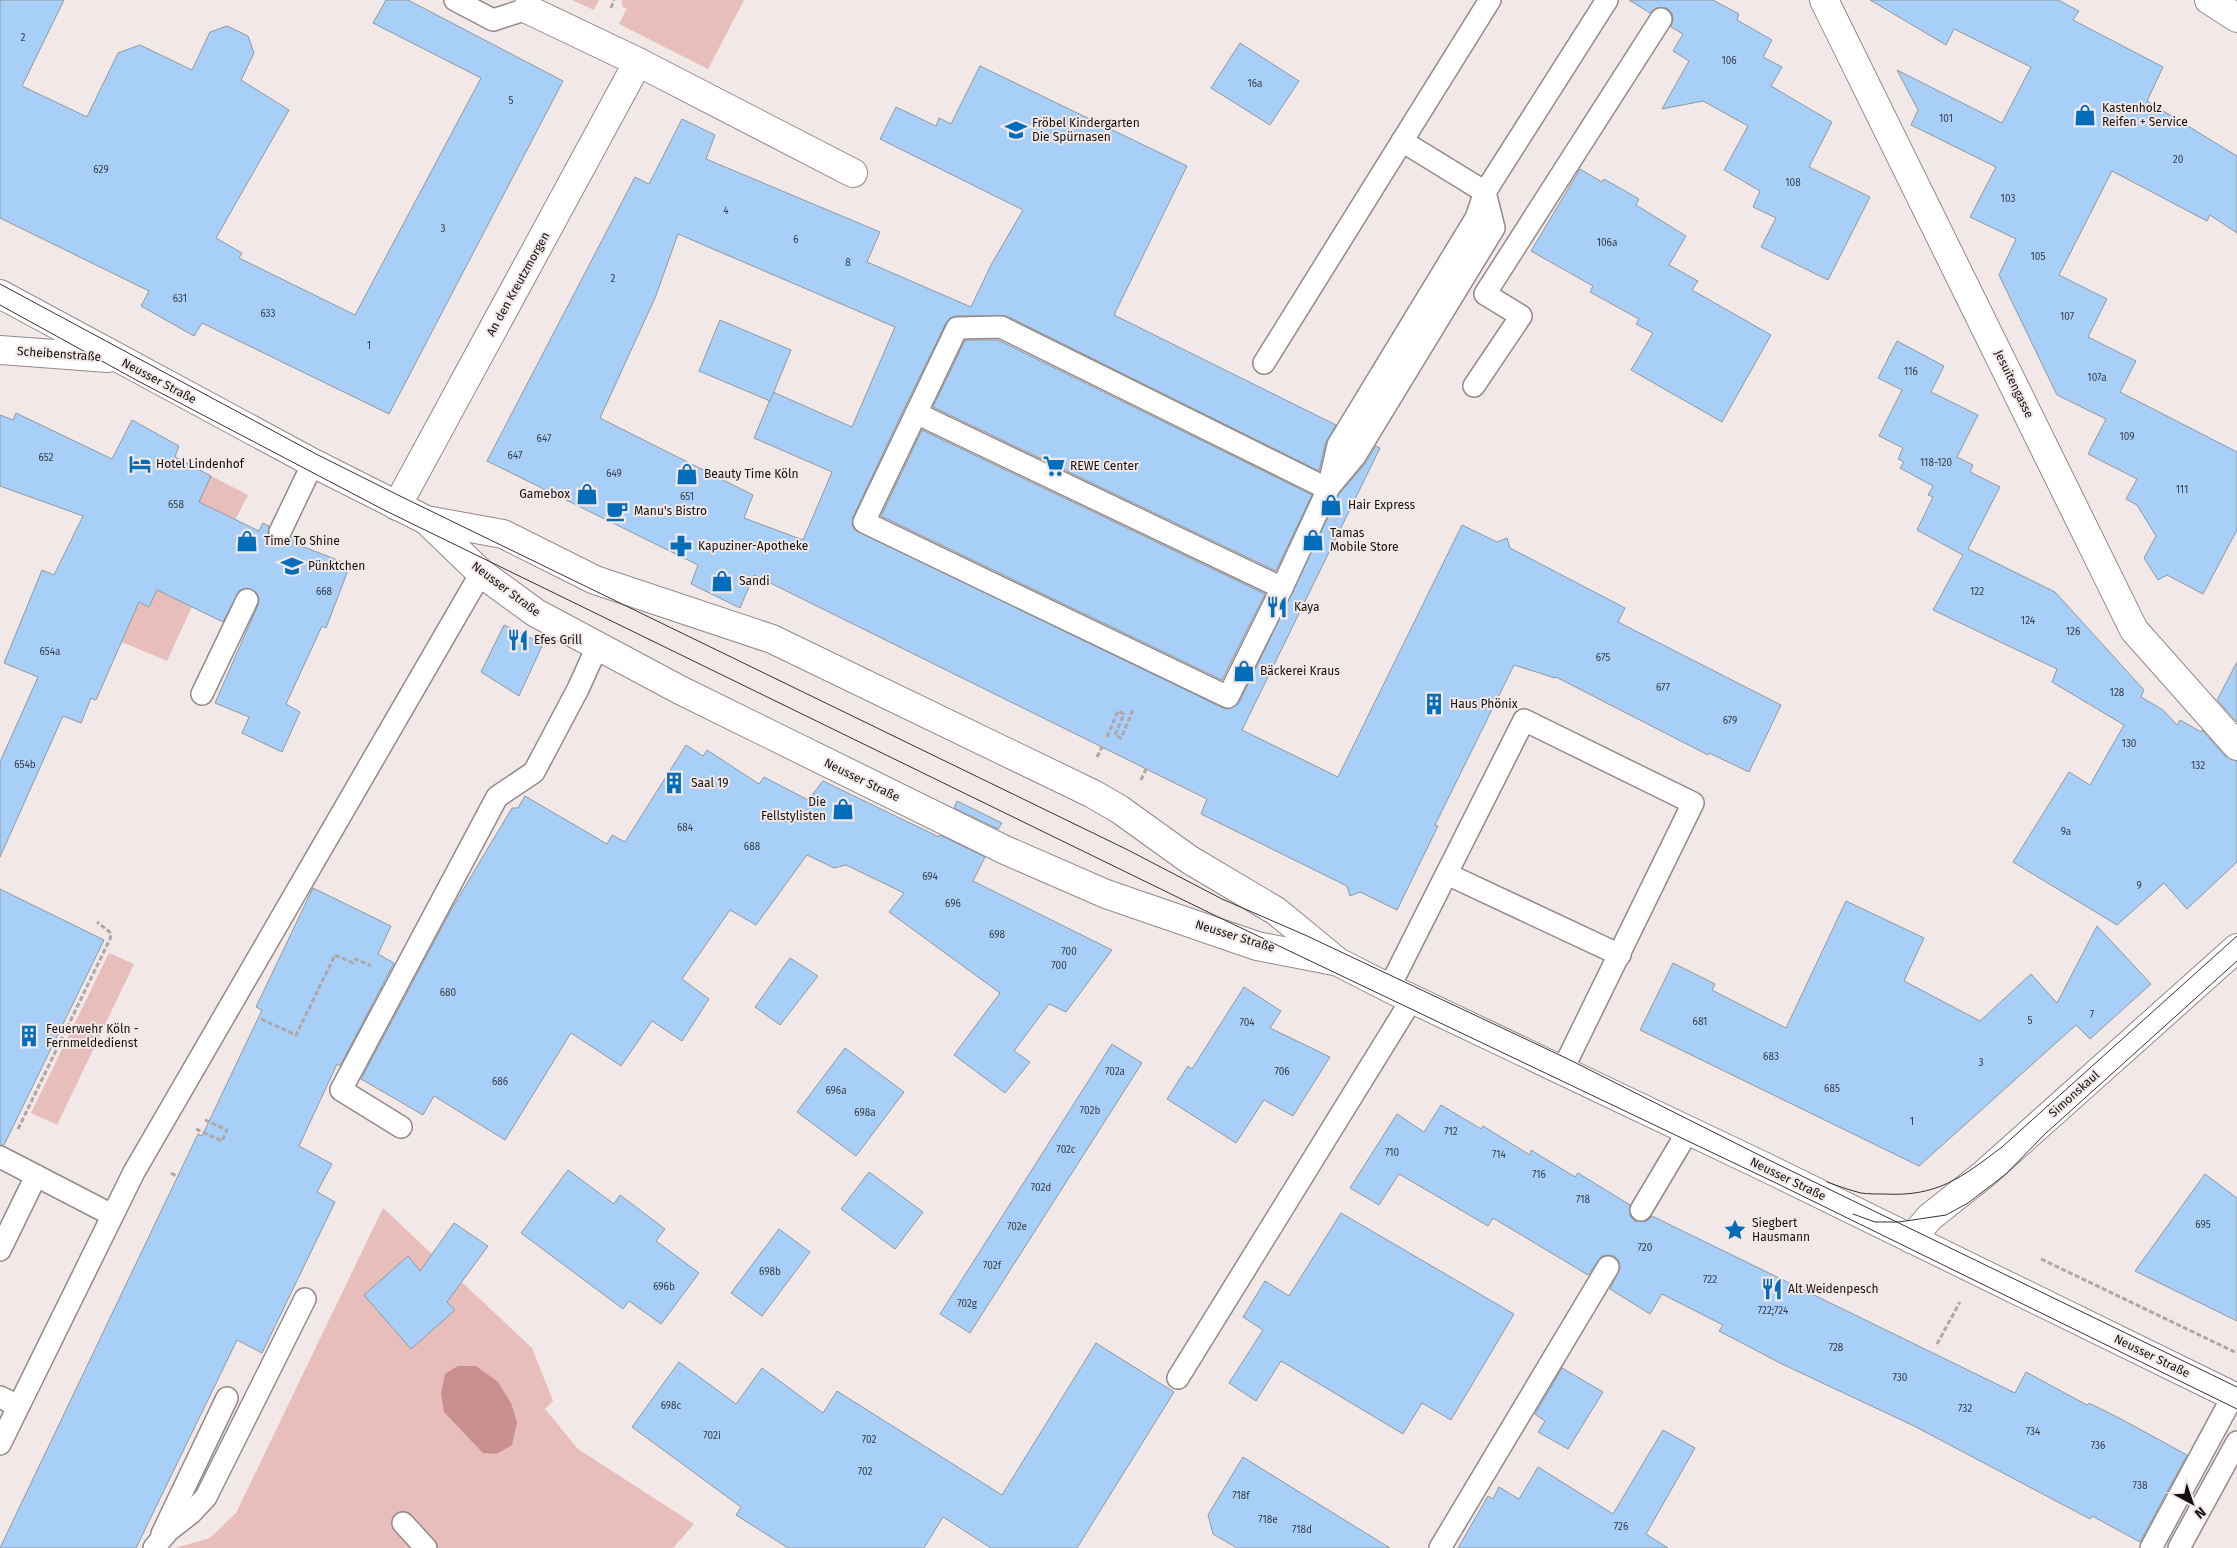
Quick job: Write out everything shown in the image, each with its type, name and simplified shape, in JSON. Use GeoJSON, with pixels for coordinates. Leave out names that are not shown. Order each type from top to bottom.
{"type":"FeatureCollection","features":[{"type":"Feature","properties":{"kind":"main road","name":"Jesuitengasse"},"geometry":{"type":"LineString","coordinates":[[1824,0],[2134,630],[2237,746]]}},
{"type":"Feature","properties":{"kind":"main road"},"geometry":{"type":"LineString","coordinates":[[2209,0],[2237,18]]}},
{"type":"Feature","properties":{"kind":"main road"},"geometry":{"type":"LineString","coordinates":[[527,9],[638,62],[854,173]]}},
{"type":"Feature","properties":{"kind":"main road","name":"An den Kreutzmorgen"},"geometry":{"type":"LineString","coordinates":[[397,506],[638,62]]}},
{"type":"Feature","properties":{"kind":"main road","name":"Neusser Straße"},"geometry":{"type":"LineString","coordinates":[[0,294],[313,463],[426,520],[503,534],[595,580],[772,639],[1093,794],[1119,809],[1190,860],[1276,911],[1338,962],[1400,994],[1688,1131],[2235,1397]]}},
{"type":"Feature","properties":{"kind":"main road","name":"Scheibenstraße"},"geometry":{"type":"LineString","coordinates":[[0,350],[118,359]]}},
{"type":"Feature","properties":{"kind":"main road","name":"Neusser Straße"},"geometry":{"type":"LineString","coordinates":[[426,520],[481,573],[536,613],[597,647],[1005,850],[1106,894],[1257,946],[1338,962]]}},
{"type":"Feature","properties":{"kind":"main road","name":"Simonskaul"},"geometry":{"type":"LineString","coordinates":[[1911,1239],[1930,1217],[1983,1175],[2237,948]]}},
{"type":"Feature","properties":{"kind":"lane"},"geometry":{"type":"LineString","coordinates":[[455,0],[493,20],[527,9]]}},
{"type":"Feature","properties":{"kind":"lane"},"geometry":{"type":"LineString","coordinates":[[1264,363],[1490,0]]}},
{"type":"Feature","properties":{"kind":"lane"},"geometry":{"type":"LineString","coordinates":[[1328,489],[1001,327],[957,328],[864,522],[1228,697],[1328,489],[1338,445],[1476,218],[1485,192],[1607,0]]}},
{"type":"Feature","properties":{"kind":"lane"},"geometry":{"type":"LineString","coordinates":[[1474,386],[1521,316],[1484,294],[1661,19]]}},
{"type":"Feature","properties":{"kind":"lane"},"geometry":{"type":"LineString","coordinates":[[1402,141],[1485,192]]}},
{"type":"Feature","properties":{"kind":"lane"},"geometry":{"type":"LineString","coordinates":[[916,413],[1282,588]]}},
{"type":"Feature","properties":{"kind":"lane"},"geometry":{"type":"LineString","coordinates":[[280,532],[313,463]]}},
{"type":"Feature","properties":{"kind":"lane"},"geometry":{"type":"LineString","coordinates":[[0,1444],[9,1402],[134,1172],[481,573]]}},
{"type":"Feature","properties":{"kind":"lane"},"geometry":{"type":"LineString","coordinates":[[202,694],[247,600]]}},
{"type":"Feature","properties":{"kind":"lane"},"geometry":{"type":"LineString","coordinates":[[401,1127],[341,1090],[497,797],[534,772],[578,689],[597,647]]}},
{"type":"Feature","properties":{"kind":"lane"},"geometry":{"type":"LineString","coordinates":[[1178,1378],[1400,994],[1447,874],[1524,720],[1693,804],[1562,1071]]}},
{"type":"Feature","properties":{"kind":"lane"},"geometry":{"type":"LineString","coordinates":[[1447,874],[1620,955]]}},
{"type":"Feature","properties":{"kind":"lane"},"geometry":{"type":"LineString","coordinates":[[1641,1210],[1688,1131]]}},
{"type":"Feature","properties":{"kind":"lane"},"geometry":{"type":"LineString","coordinates":[[2,1158],[112,1215]]}},
{"type":"Feature","properties":{"kind":"lane"},"geometry":{"type":"LineString","coordinates":[[0,1250],[36,1176]]}},
{"type":"Feature","properties":{"kind":"lane"},"geometry":{"type":"LineString","coordinates":[[1440,1548],[1608,1267]]}},
{"type":"Feature","properties":{"kind":"lane"},"geometry":{"type":"LineString","coordinates":[[156,1546],[168,1531],[191,1514],[206,1496],[305,1299]]}},
{"type":"Feature","properties":{"kind":"lane"},"geometry":{"type":"LineString","coordinates":[[2151,1548],[2235,1397]]}},
{"type":"Feature","properties":{"kind":"lane"},"geometry":{"type":"LineString","coordinates":[[156,1546],[227,1398]]}},
{"type":"Feature","properties":{"kind":"lane"},"geometry":{"type":"LineString","coordinates":[[2180,1548],[2237,1442]]}},
{"type":"Feature","properties":{"kind":"lane"},"geometry":{"type":"LineString","coordinates":[[403,1524],[426,1548]]}},
{"type":"Feature","properties":{"kind":"path"},"geometry":{"type":"LineString","coordinates":[[1107,737],[1118,711],[1124,714],[1115,735],[1121,738],[1133,710]]}},
{"type":"Feature","properties":{"kind":"path"},"geometry":{"type":"LineString","coordinates":[[2,1158],[110,939],[111,933],[97,922]]}},
{"type":"Feature","properties":{"kind":"path"},"geometry":{"type":"LineString","coordinates":[[231,1006],[296,1035],[335,955],[353,963],[356,959],[398,980]]}},
{"type":"Feature","properties":{"kind":"path"},"geometry":{"type":"LineString","coordinates":[[193,1136],[197,1128],[222,1141],[227,1130],[206,1120]]}},
{"type":"Feature","properties":{"kind":"shaded area"},"geometry":{"type":"Polygon","coordinates":[[[572,0],[599,0],[594,10],[572,0]]]}},
{"type":"Feature","properties":{"kind":"shaded area"},"geometry":{"type":"Polygon","coordinates":[[[622,0],[744,0],[708,69],[619,24],[627,8],[622,7],[622,0]]]}},
{"type":"Feature","properties":{"kind":"shaded area"},"geometry":{"type":"Polygon","coordinates":[[[211,476],[248,495],[201,587],[167,661],[117,640],[135,600],[149,607],[170,559],[211,476]]]}},
{"type":"Feature","properties":{"kind":"shaded area"},"geometry":{"type":"Polygon","coordinates":[[[109,953],[134,964],[57,1125],[31,1113],[109,953]]]}},
{"type":"Feature","properties":{"kind":"shaded area"},"geometry":{"type":"Polygon","coordinates":[[[383,1208],[532,1348],[553,1401],[545,1409],[578,1449],[694,1524],[673,1548],[175,1548],[210,1538],[236,1513],[383,1208]]]}},
{"type":"Feature","properties":{"kind":"shaded area"},"geometry":{"type":"Polygon","coordinates":[[[458,1366],[476,1366],[498,1382],[511,1403],[517,1422],[512,1445],[496,1454],[483,1453],[444,1412],[441,1393],[445,1374],[458,1366]]]}},
{"type":"Feature","properties":{"kind":"building"},"geometry":{"type":"Polygon","coordinates":[[[0,0],[64,0],[22,86],[87,117],[118,53],[140,45],[192,70],[210,32],[227,26],[248,36],[254,53],[241,80],[289,110],[216,238],[242,253],[239,258],[355,315],[481,78],[373,23],[386,0],[408,0],[563,81],[389,414],[202,323],[194,336],[141,306],[149,291],[0,218],[0,0]]]}},
{"type":"Feature","properties":{"kind":"building"},"geometry":{"type":"Polygon","coordinates":[[[1629,0],[1713,0],[1739,14],[1737,20],[1772,40],[1763,57],[1782,67],[1771,86],[1832,122],[1809,167],[1870,197],[1828,280],[1761,247],[1776,218],[1753,207],[1760,191],[1724,170],[1748,126],[1703,101],[1662,109],[1689,61],[1673,51],[1683,34],[1671,27],[1672,13],[1667,8],[1656,8],[1650,13],[1629,0]]]}},
{"type":"Feature","properties":{"kind":"building"},"geometry":{"type":"Polygon","coordinates":[[[1870,0],[2058,0],[2079,11],[2073,20],[2163,67],[2147,101],[2237,156],[2237,233],[2210,215],[2207,221],[2112,171],[2059,275],[2107,299],[2088,337],[2136,361],[2120,392],[2237,452],[2237,530],[2203,594],[2167,575],[2158,580],[2144,558],[2156,536],[2137,505],[2126,499],[2137,479],[2088,454],[2106,419],[2057,395],[1999,275],[2016,239],[1970,217],[1996,167],[1911,125],[1918,110],[1897,70],[2002,123],[2031,67],[1954,29],[1946,45],[1870,0]]]}},
{"type":"Feature","properties":{"kind":"building"},"geometry":{"type":"Polygon","coordinates":[[[1240,43],[1299,81],[1270,125],[1211,88],[1240,43]]]}},
{"type":"Feature","properties":{"kind":"building"},"geometry":{"type":"Polygon","coordinates":[[[980,66],[1187,166],[1114,315],[1336,425],[1326,442],[1319,471],[1007,316],[956,316],[950,318],[946,323],[905,407],[853,517],[854,529],[1223,708],[1229,709],[1239,703],[1339,494],[1365,464],[1376,446],[1380,448],[1242,730],[1338,777],[1462,525],[1497,542],[1507,538],[1510,548],[1625,608],[1618,622],[1781,705],[1749,772],[1709,753],[1708,755],[1556,677],[1514,665],[1435,825],[1438,826],[1397,910],[1360,892],[1350,896],[1347,886],[1201,814],[1207,799],[754,575],[740,608],[691,584],[698,565],[487,461],[635,177],[649,184],[682,119],[715,135],[706,159],[880,232],[867,262],[971,307],[991,265],[1023,210],[880,139],[896,107],[936,126],[939,118],[951,124],[980,66]],[[678,234],[655,298],[600,418],[753,495],[744,518],[803,540],[832,472],[754,438],[773,392],[852,427],[895,327],[678,234]]]}},
{"type":"Feature","properties":{"kind":"building"},"geometry":{"type":"Polygon","coordinates":[[[1580,169],[1602,182],[1604,179],[1639,199],[1636,205],[1686,236],[1669,265],[1698,281],[1692,290],[1771,335],[1722,422],[1631,370],[1653,333],[1636,324],[1639,319],[1590,292],[1593,286],[1531,251],[1580,169]]]}},
{"type":"Feature","properties":{"kind":"building"},"geometry":{"type":"Polygon","coordinates":[[[720,320],[791,350],[770,401],[699,371],[720,320]]]}},
{"type":"Feature","properties":{"kind":"building"},"geometry":{"type":"Polygon","coordinates":[[[965,340],[998,340],[1312,495],[1276,571],[933,407],[965,340]]]}},
{"type":"Feature","properties":{"kind":"building"},"geometry":{"type":"Polygon","coordinates":[[[1897,341],[1944,366],[1931,392],[1978,415],[1957,457],[1973,465],[1970,472],[2000,487],[1968,549],[2055,592],[2144,690],[2141,697],[2163,710],[2177,725],[2180,720],[2201,732],[2202,730],[2225,756],[2237,761],[2237,862],[2187,909],[2164,883],[2117,925],[2013,862],[2069,772],[2090,785],[2124,725],[2052,682],[2057,669],[1933,610],[1963,555],[1917,530],[1933,497],[1928,495],[1933,486],[1900,468],[1904,462],[1898,459],[1903,448],[1879,436],[1902,390],[1878,378],[1897,341]]]}},
{"type":"Feature","properties":{"kind":"building"},"geometry":{"type":"Polygon","coordinates":[[[16,413],[112,459],[132,420],[179,446],[175,457],[211,476],[199,502],[259,531],[263,523],[269,526],[269,539],[275,543],[287,543],[291,537],[300,542],[299,545],[350,565],[326,628],[322,626],[286,704],[300,712],[282,752],[242,733],[249,717],[215,703],[258,605],[257,593],[247,588],[240,590],[223,622],[157,590],[149,607],[139,602],[96,700],[91,698],[81,723],[63,716],[0,857],[0,762],[38,677],[4,663],[42,570],[54,575],[83,516],[0,486],[0,415],[13,420],[16,413]]]}},
{"type":"Feature","properties":{"kind":"building"},"geometry":{"type":"Polygon","coordinates":[[[922,430],[1265,594],[1222,680],[881,516],[922,430]]]}},
{"type":"Feature","properties":{"kind":"building"},"geometry":{"type":"Polygon","coordinates":[[[504,625],[543,644],[519,696],[481,672],[504,625]]]}},
{"type":"Feature","properties":{"kind":"building"},"geometry":{"type":"Polygon","coordinates":[[[2237,662],[2237,722],[2217,700],[2237,662]]]}},
{"type":"Feature","properties":{"kind":"building"},"geometry":{"type":"Polygon","coordinates":[[[686,745],[703,756],[707,750],[759,784],[764,777],[808,800],[823,781],[939,837],[940,835],[985,857],[973,881],[1112,950],[1066,1012],[1049,1004],[1014,1051],[1030,1062],[1005,1093],[954,1055],[1000,993],[889,912],[904,893],[846,865],[834,868],[807,855],[756,925],[730,910],[682,979],[709,999],[682,1041],[652,1021],[621,1066],[571,1033],[505,1140],[434,1096],[423,1115],[361,1079],[451,910],[512,808],[518,808],[525,796],[607,844],[612,835],[625,842],[686,745]]]}},
{"type":"Feature","properties":{"kind":"building"},"geometry":{"type":"Polygon","coordinates":[[[957,801],[1002,823],[998,829],[954,808],[957,801]]]}},
{"type":"Feature","properties":{"kind":"building"},"geometry":{"type":"Polygon","coordinates":[[[313,888],[391,926],[378,954],[394,963],[340,1066],[337,1064],[299,1146],[332,1164],[317,1192],[335,1202],[262,1353],[237,1340],[136,1548],[0,1548],[198,1134],[202,1136],[262,1010],[256,1007],[313,888]]]}},
{"type":"Feature","properties":{"kind":"building","name":"Feuerwehr Köln - Fernmeldedienst"},"geometry":{"type":"Polygon","coordinates":[[[0,889],[104,940],[4,1145],[0,1145],[0,889]]]}},
{"type":"Feature","properties":{"kind":"building"},"geometry":{"type":"Polygon","coordinates":[[[1846,901],[1924,938],[1904,981],[1980,1021],[2031,974],[2057,1003],[2097,926],[2151,984],[2090,1039],[2076,1025],[1919,1166],[1640,1030],[1673,963],[1715,984],[1712,990],[1786,1028],[1846,901]]]}},
{"type":"Feature","properties":{"kind":"building"},"geometry":{"type":"Polygon","coordinates":[[[790,958],[818,976],[780,1025],[755,1007],[790,958]]]}},
{"type":"Feature","properties":{"kind":"building"},"geometry":{"type":"Polygon","coordinates":[[[1244,987],[1281,1011],[1270,1028],[1330,1057],[1293,1116],[1264,1100],[1236,1143],[1167,1099],[1188,1066],[1192,1069],[1244,987]]]}},
{"type":"Feature","properties":{"kind":"building"},"geometry":{"type":"Polygon","coordinates":[[[1112,1044],[1142,1063],[970,1333],[940,1314],[1112,1044]]]}},
{"type":"Feature","properties":{"kind":"building"},"geometry":{"type":"Polygon","coordinates":[[[845,1048],[904,1092],[856,1156],[797,1112],[845,1048]]]}},
{"type":"Feature","properties":{"kind":"building"},"geometry":{"type":"Polygon","coordinates":[[[1441,1105],[1481,1129],[1483,1126],[1530,1155],[1531,1150],[1575,1177],[1578,1173],[1630,1205],[1630,1216],[1635,1221],[1647,1221],[1652,1216],[2015,1393],[2026,1372],[2087,1405],[2089,1403],[2121,1419],[2187,1455],[2140,1542],[2092,1516],[2090,1519],[1914,1426],[1782,1364],[1719,1331],[1723,1325],[1662,1294],[1650,1314],[1610,1289],[1620,1268],[1619,1261],[1614,1256],[1602,1256],[1588,1275],[1493,1218],[1488,1226],[1399,1174],[1379,1205],[1350,1188],[1397,1114],[1424,1132],[1441,1105]]]}},
{"type":"Feature","properties":{"kind":"building"},"geometry":{"type":"Polygon","coordinates":[[[568,1170],[614,1204],[620,1195],[665,1229],[656,1241],[699,1273],[661,1324],[629,1301],[623,1309],[521,1233],[568,1170]]]}},
{"type":"Feature","properties":{"kind":"building"},"geometry":{"type":"Polygon","coordinates":[[[869,1172],[923,1212],[895,1249],[841,1209],[869,1172]]]}},
{"type":"Feature","properties":{"kind":"building"},"geometry":{"type":"Polygon","coordinates":[[[2205,1174],[2237,1198],[2237,1321],[2135,1271],[2205,1174]]]}},
{"type":"Feature","properties":{"kind":"building"},"geometry":{"type":"Polygon","coordinates":[[[1341,1213],[1514,1314],[1451,1420],[1422,1403],[1403,1434],[1281,1361],[1256,1401],[1229,1383],[1263,1330],[1243,1317],[1265,1281],[1289,1296],[1341,1213]]]}},
{"type":"Feature","properties":{"kind":"building"},"geometry":{"type":"Polygon","coordinates":[[[454,1223],[488,1246],[447,1302],[455,1310],[411,1349],[364,1295],[408,1256],[420,1271],[454,1223]]]}},
{"type":"Feature","properties":{"kind":"building"},"geometry":{"type":"Polygon","coordinates":[[[779,1229],[810,1252],[762,1316],[731,1293],[779,1229]]]}},
{"type":"Feature","properties":{"kind":"building"},"geometry":{"type":"Polygon","coordinates":[[[1096,1343],[1174,1392],[1077,1548],[991,1548],[943,1517],[924,1548],[788,1548],[736,1515],[741,1507],[632,1427],[679,1362],[736,1404],[762,1368],[823,1413],[837,1391],[1002,1495],[1096,1343]]]}},
{"type":"Feature","properties":{"kind":"building"},"geometry":{"type":"Polygon","coordinates":[[[1562,1368],[1603,1392],[1568,1449],[1538,1432],[1545,1421],[1535,1414],[1562,1368]]]}},
{"type":"Feature","properties":{"kind":"building"},"geometry":{"type":"Polygon","coordinates":[[[1663,1430],[1695,1448],[1646,1534],[1668,1548],[1458,1548],[1488,1496],[1493,1499],[1499,1487],[1519,1499],[1538,1467],[1613,1514],[1663,1430]]]}},
{"type":"Feature","properties":{"kind":"building"},"geometry":{"type":"Polygon","coordinates":[[[1243,1457],[1390,1548],[1237,1548],[1213,1534],[1208,1515],[1243,1457]]]}},
{"type":"Feature","properties":{"kind":"tram line"},"geometry":{"type":"LineString","coordinates":[[0,284],[318,455],[402,497],[1128,850],[1222,899],[1305,935],[1568,1059],[1773,1162],[2237,1387]]}},
{"type":"Feature","properties":{"kind":"tram line"},"geometry":{"type":"LineString","coordinates":[[0,305],[138,381],[384,510],[1214,915],[1778,1184],[2237,1409]]}},
{"type":"Feature","properties":{"kind":"tram line"},"geometry":{"type":"LineString","coordinates":[[1827,1182],[1861,1193],[1903,1194],[1934,1189],[1961,1176],[2002,1147],[2237,936]]}},
{"type":"Feature","properties":{"kind":"tram line"},"geometry":{"type":"LineString","coordinates":[[1853,1214],[1875,1222],[1899,1222],[1946,1215],[1968,1203],[2006,1174],[2045,1134],[2237,961]]}},
{"type":"Feature","properties":{"kind":"place","name":"Kastenholz Reifen + Service"},"geometry":{"type":"Point","coordinates":[2085,115]}},
{"type":"Feature","properties":{"kind":"place","name":"Fröbel Kindergarten Die Spürnasen"},"geometry":{"type":"Point","coordinates":[1016,130]}},
{"type":"Feature","properties":{"kind":"place","name":"Hotel Lindenhof"},"geometry":{"type":"Point","coordinates":[140,464]}},
{"type":"Feature","properties":{"kind":"place","name":"REWE Center"},"geometry":{"type":"Point","coordinates":[1054,466]}},
{"type":"Feature","properties":{"kind":"place","name":"Beauty Time Köln"},"geometry":{"type":"Point","coordinates":[687,474]}},
{"type":"Feature","properties":{"kind":"place","name":"Gamebox"},"geometry":{"type":"Point","coordinates":[587,494]}},
{"type":"Feature","properties":{"kind":"place","name":"Hair Express"},"geometry":{"type":"Point","coordinates":[1331,505]}},
{"type":"Feature","properties":{"kind":"place","name":"Manu's Bistro"},"geometry":{"type":"Point","coordinates":[617,511]}},
{"type":"Feature","properties":{"kind":"place","name":"Tamas Mobile Store"},"geometry":{"type":"Point","coordinates":[1313,540]}},
{"type":"Feature","properties":{"kind":"place","name":"Time To Shine"},"geometry":{"type":"Point","coordinates":[247,541]}},
{"type":"Feature","properties":{"kind":"place","name":"Kapuziner-Apotheke"},"geometry":{"type":"Point","coordinates":[681,546]}},
{"type":"Feature","properties":{"kind":"place","name":"Pünktchen"},"geometry":{"type":"Point","coordinates":[292,566]}},
{"type":"Feature","properties":{"kind":"place","name":"Sandi"},"geometry":{"type":"Point","coordinates":[722,581]}},
{"type":"Feature","properties":{"kind":"place","name":"Kaya"},"geometry":{"type":"Point","coordinates":[1277,607]}},
{"type":"Feature","properties":{"kind":"place","name":"Efes Grill"},"geometry":{"type":"Point","coordinates":[518,640]}},
{"type":"Feature","properties":{"kind":"place","name":"Bäckerei Kraus"},"geometry":{"type":"Point","coordinates":[1244,671]}},
{"type":"Feature","properties":{"kind":"place","name":"Haus Phönix"},"geometry":{"type":"Point","coordinates":[1434,704]}},
{"type":"Feature","properties":{"kind":"place","name":"Saal 19"},"geometry":{"type":"Point","coordinates":[674,783]}},
{"type":"Feature","properties":{"kind":"place","name":"Die Fellstylisten"},"geometry":{"type":"Point","coordinates":[843,809]}},
{"type":"Feature","properties":{"kind":"place","name":"Feuerwehr Köln - Fernmeldedienst"},"geometry":{"type":"Point","coordinates":[29,1036]}},
{"type":"Feature","properties":{"kind":"place","name":"Siegbert Hausmann"},"geometry":{"type":"Point","coordinates":[1735,1230]}},
{"type":"Feature","properties":{"kind":"place","name":"Alt Weidenpesch"},"geometry":{"type":"Point","coordinates":[1772,1289]}}]}
